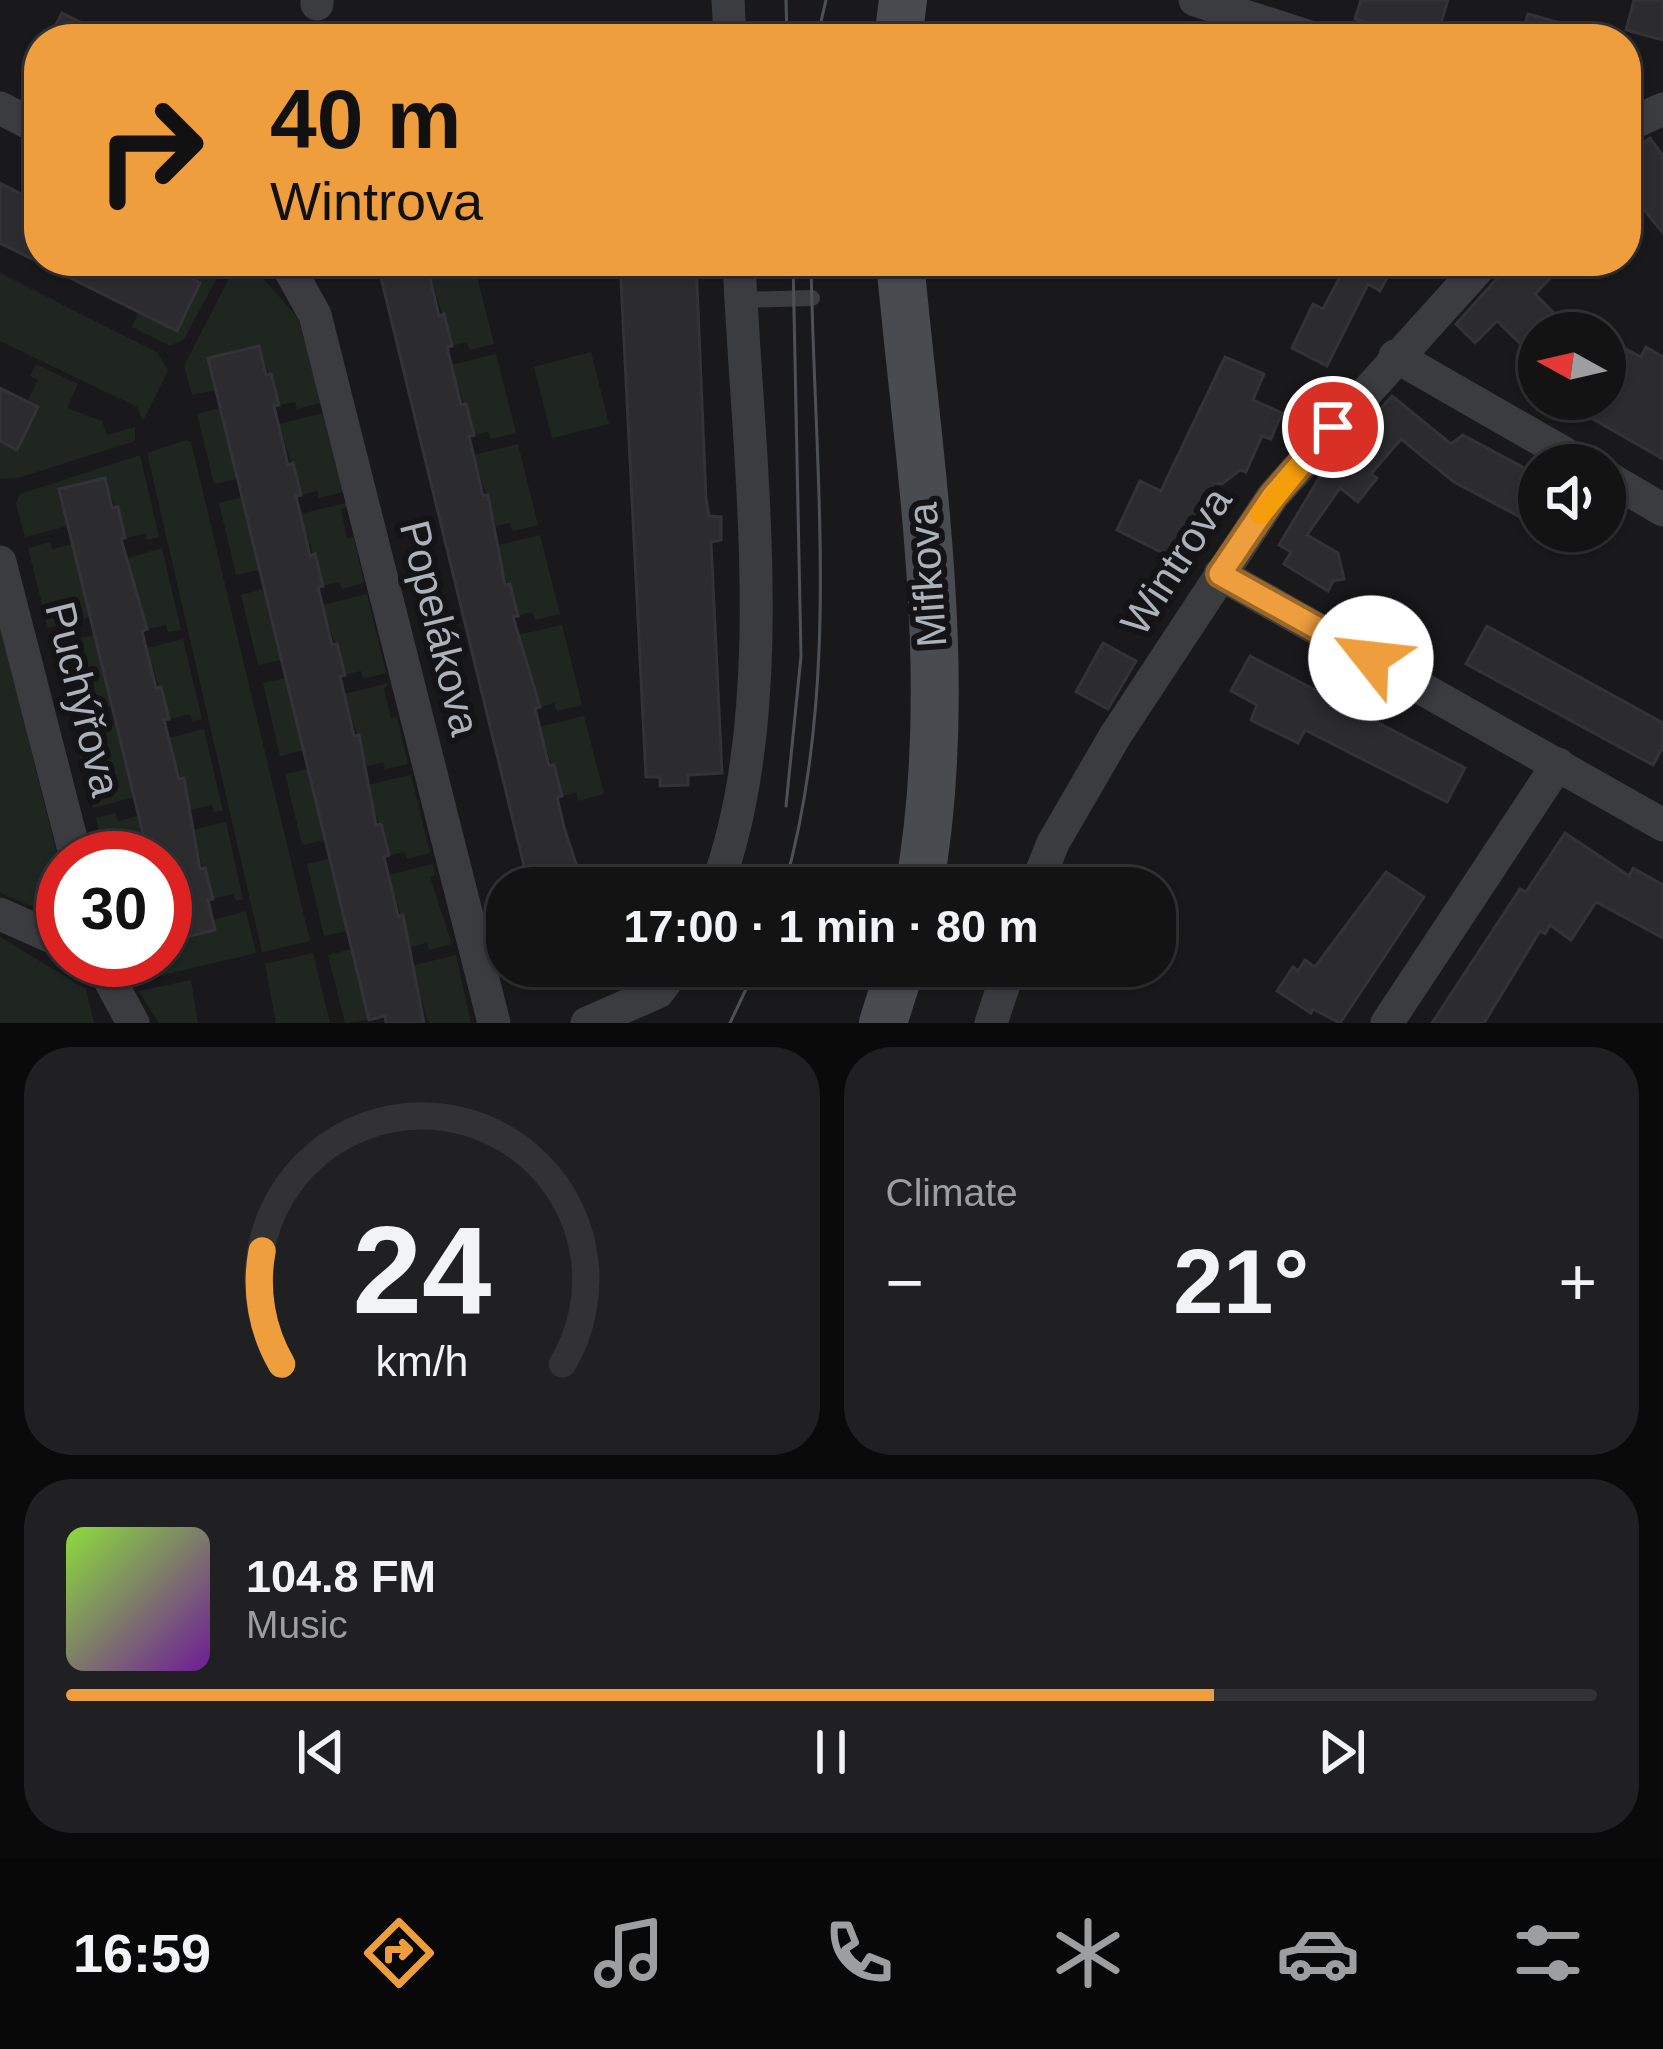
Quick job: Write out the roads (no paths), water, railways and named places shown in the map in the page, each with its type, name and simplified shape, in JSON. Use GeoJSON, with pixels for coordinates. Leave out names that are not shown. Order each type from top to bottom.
{"type":"FeatureCollection","features":[{"type":"Feature","properties":{"kind":"street"},"geometry":{"type":"LineString","coordinates":[[1195,0],[1269,24]]}},
{"type":"Feature","properties":{"kind":"street","name":"Popelákova"},"geometry":{"type":"LineString","coordinates":[[293,276],[315,315],[494,1023]]}},
{"type":"Feature","properties":{"kind":"street"},"geometry":{"type":"LineString","coordinates":[[721,867],[743,782],[754,670],[740,276]]}},
{"type":"Feature","properties":{"kind":"street","name":"Mifkova"},"geometry":{"type":"LineString","coordinates":[[901,276],[935,685],[931,802],[922,867]]}},
{"type":"Feature","properties":{"kind":"street","name":"Wintrova"},"geometry":{"type":"LineString","coordinates":[[1043,867],[1115,736],[1273,496],[1471,276]]}},
{"type":"Feature","properties":{"kind":"street"},"geometry":{"type":"LineString","coordinates":[[1395,356],[1548,444]]}},
{"type":"Feature","properties":{"kind":"street"},"geometry":{"type":"LineString","coordinates":[[1626,488],[1663,510]]}},
{"type":"Feature","properties":{"kind":"street","name":"Puchýřova"},"geometry":{"type":"LineString","coordinates":[[0,562],[69,831]]}},
{"type":"Feature","properties":{"kind":"street"},"geometry":{"type":"LineString","coordinates":[[1220,574],[1663,825]]}},
{"type":"Feature","properties":{"kind":"street"},"geometry":{"type":"LineString","coordinates":[[1387,1023],[1558,764]]}},
{"type":"Feature","properties":{"kind":"street"},"geometry":{"type":"LineString","coordinates":[[0,914],[36,930]]}},
{"type":"Feature","properties":{"kind":"street"},"geometry":{"type":"LineString","coordinates":[[114,987],[134,1023]]}},
{"type":"Feature","properties":{"kind":"street"},"geometry":{"type":"LineString","coordinates":[[587,1023],[662,987]]}},
{"type":"Feature","properties":{"kind":"street"},"geometry":{"type":"LineString","coordinates":[[883,1023],[895,987]]}},
{"type":"Feature","properties":{"kind":"street"},"geometry":{"type":"LineString","coordinates":[[992,1023],[1003,987]]}},
{"type":"Feature","properties":{"kind":"lane"},"geometry":{"type":"LineString","coordinates":[[741,300],[812,298]]}},
{"type":"Feature","properties":{"kind":"tram line"},"geometry":{"type":"LineString","coordinates":[[786,0],[787,24]]}},
{"type":"Feature","properties":{"kind":"tram line"},"geometry":{"type":"LineString","coordinates":[[820,24],[826,0]]}},
{"type":"Feature","properties":{"kind":"tram line"},"geometry":{"type":"LineString","coordinates":[[786,806],[801,656],[793,276]]}},
{"type":"Feature","properties":{"kind":"tram line"},"geometry":{"type":"LineString","coordinates":[[789,867],[802,811],[819,655],[812,276]]}},
{"type":"Feature","properties":{"kind":"tram line"},"geometry":{"type":"LineString","coordinates":[[730,1023],[747,987]]}}]}
